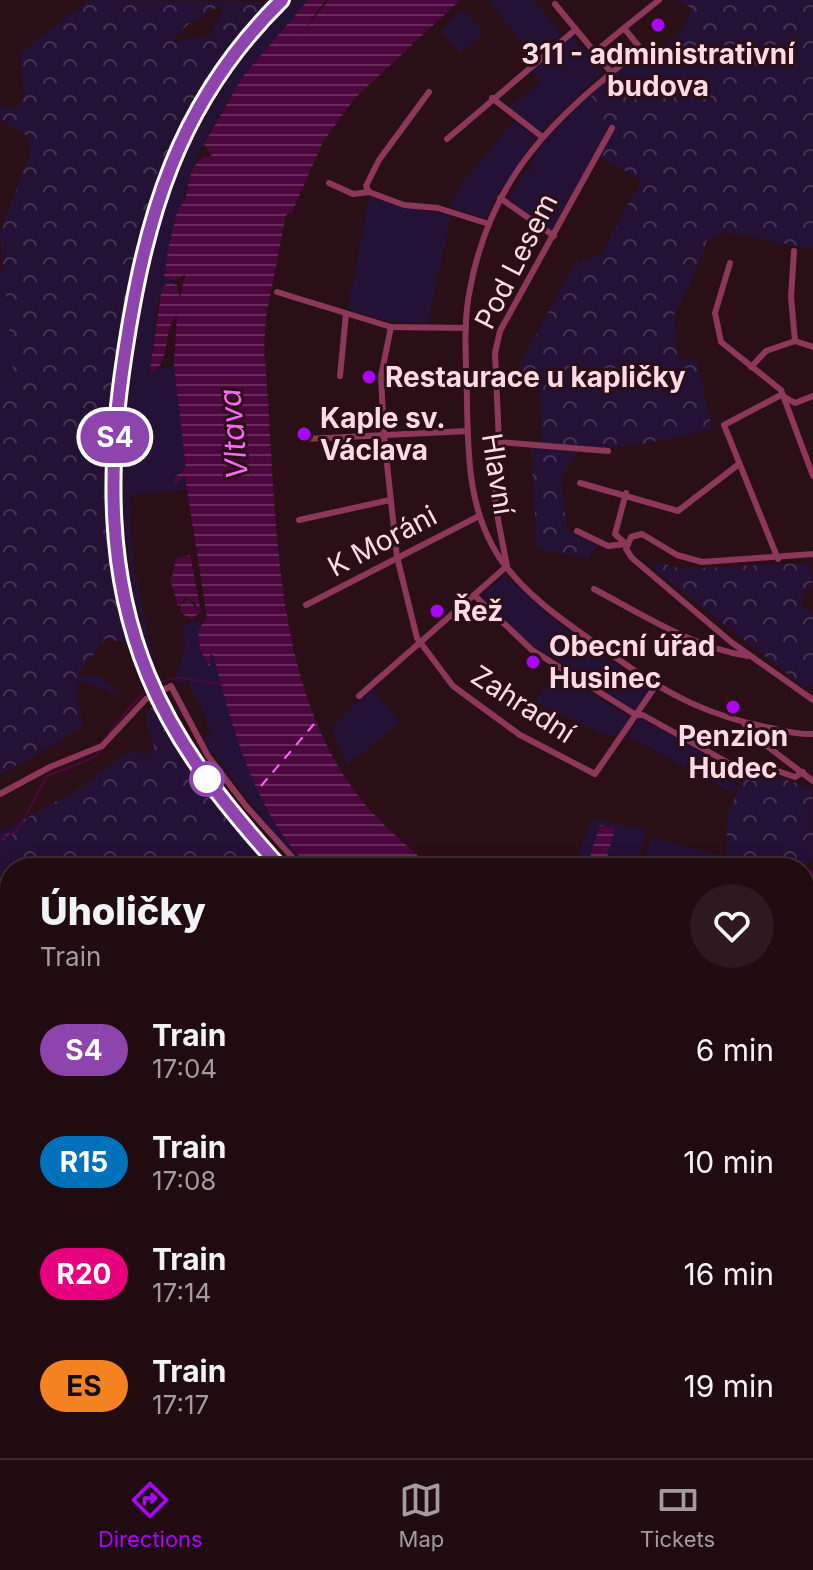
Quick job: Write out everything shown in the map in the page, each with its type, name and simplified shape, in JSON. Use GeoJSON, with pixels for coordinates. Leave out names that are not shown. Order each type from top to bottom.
{"type":"FeatureCollection","features":[{"type":"Feature","properties":{"kind":"street"},"geometry":{"type":"LineString","coordinates":[[595,52],[659,0]]}},
{"type":"Feature","properties":{"kind":"street"},"geometry":{"type":"LineString","coordinates":[[555,4],[611,72]]}},
{"type":"Feature","properties":{"kind":"street","name":"Hlavní"},"geometry":{"type":"LineString","coordinates":[[624,28],[641,49],[541,136],[500,198],[489,224],[470,289],[466,328],[469,467],[479,516],[507,566],[556,616],[655,687],[708,713],[744,723],[813,734]]}},
{"type":"Feature","properties":{"kind":"street"},"geometry":{"type":"LineString","coordinates":[[447,139],[575,30]]}},
{"type":"Feature","properties":{"kind":"street"},"geometry":{"type":"LineString","coordinates":[[369,192],[366,186],[379,160],[429,92]]}},
{"type":"Feature","properties":{"kind":"street"},"geometry":{"type":"LineString","coordinates":[[492,98],[541,136]]}},
{"type":"Feature","properties":{"kind":"street","name":"Pod Lesem"},"geometry":{"type":"LineString","coordinates":[[507,566],[498,536],[495,504],[499,442],[495,353],[500,331],[612,128]]}},
{"type":"Feature","properties":{"kind":"street"},"geometry":{"type":"LineString","coordinates":[[329,183],[353,194],[369,192],[404,205],[438,208],[489,224]]}},
{"type":"Feature","properties":{"kind":"street"},"geometry":{"type":"LineString","coordinates":[[500,198],[554,236]]}},
{"type":"Feature","properties":{"kind":"street"},"geometry":{"type":"LineString","coordinates":[[427,200],[438,208]]}},
{"type":"Feature","properties":{"kind":"street"},"geometry":{"type":"LineString","coordinates":[[794,251],[791,297],[795,341]]}},
{"type":"Feature","properties":{"kind":"street"},"geometry":{"type":"LineString","coordinates":[[730,263],[715,313],[717,332],[721,342],[781,390],[813,476]]}},
{"type":"Feature","properties":{"kind":"street"},"geometry":{"type":"LineString","coordinates":[[277,292],[391,327],[466,328]]}},
{"type":"Feature","properties":{"kind":"street"},"geometry":{"type":"LineString","coordinates":[[340,376],[346,314]]}},
{"type":"Feature","properties":{"kind":"street","name":"Zahradní"},"geometry":{"type":"LineString","coordinates":[[391,327],[381,376],[384,436],[397,557],[420,642],[453,686],[520,735],[595,774],[655,687]]}},
{"type":"Feature","properties":{"kind":"street"},"geometry":{"type":"LineString","coordinates":[[751,367],[766,351],[795,341],[813,347]]}},
{"type":"Feature","properties":{"kind":"street"},"geometry":{"type":"LineString","coordinates":[[778,559],[724,425],[781,395],[795,403],[813,396]]}},
{"type":"Feature","properties":{"kind":"street"},"geometry":{"type":"LineString","coordinates":[[305,439],[468,431]]}},
{"type":"Feature","properties":{"kind":"street"},"geometry":{"type":"LineString","coordinates":[[499,442],[608,451]]}},
{"type":"Feature","properties":{"kind":"street"},"geometry":{"type":"LineString","coordinates":[[580,483],[626,493],[678,511],[739,464]]}},
{"type":"Feature","properties":{"kind":"street"},"geometry":{"type":"LineString","coordinates":[[626,493],[615,534],[626,544],[632,558],[751,657],[813,700]]}},
{"type":"Feature","properties":{"kind":"street"},"geometry":{"type":"LineString","coordinates":[[299,520],[390,500]]}},
{"type":"Feature","properties":{"kind":"street","name":"K Moráni"},"geometry":{"type":"LineString","coordinates":[[306,605],[479,516]]}},
{"type":"Feature","properties":{"kind":"street"},"geometry":{"type":"LineString","coordinates":[[577,531],[608,546],[626,544],[631,537],[642,534],[677,555],[702,562],[778,559],[813,554]]}},
{"type":"Feature","properties":{"kind":"street"},"geometry":{"type":"LineString","coordinates":[[359,696],[507,566]]}},
{"type":"Feature","properties":{"kind":"street"},"geometry":{"type":"LineString","coordinates":[[594,589],[685,637],[726,653],[751,657]]}},
{"type":"Feature","properties":{"kind":"street"},"geometry":{"type":"LineString","coordinates":[[474,595],[532,650],[636,715],[643,715],[741,770],[760,765],[795,777],[803,772]]}},
{"type":"Feature","properties":{"kind":"street"},"geometry":{"type":"LineString","coordinates":[[0,794],[50,767],[106,743],[149,697],[171,686],[208,756],[246,806],[293,858]]}},
{"type":"Feature","properties":{"kind":"street"},"geometry":{"type":"LineString","coordinates":[[744,723],[751,734],[813,781]]}},
{"type":"Feature","properties":{"kind":"green space"},"geometry":{"type":"Polygon","coordinates":[[[89,0],[272,2],[220,68],[176,141],[156,189],[136,263],[117,378],[109,492],[115,568],[132,645],[106,638],[78,675],[98,675],[123,695],[80,681],[76,687],[83,727],[0,775],[0,393],[14,381],[0,233],[31,150],[27,136],[0,119],[0,105],[17,109],[24,96],[20,53],[89,0]],[[218,7],[186,26],[174,38],[175,42],[210,36],[224,9],[218,7]]]}},
{"type":"Feature","properties":{"kind":"green space"},"geometry":{"type":"Polygon","coordinates":[[[296,0],[308,0],[238,85],[198,157],[182,202],[164,276],[177,285],[162,287],[159,296],[150,368],[151,372],[174,366],[186,468],[174,478],[174,484],[184,475],[188,490],[129,495],[134,566],[156,670],[134,590],[124,512],[129,394],[154,252],[167,206],[204,119],[260,39],[296,0]]]}},
{"type":"Feature","properties":{"kind":"green space"},"geometry":{"type":"Polygon","coordinates":[[[488,0],[534,0],[562,35],[534,57],[488,0]]]}},
{"type":"Feature","properties":{"kind":"green space"},"geometry":{"type":"Polygon","coordinates":[[[679,0],[813,0],[813,249],[724,232],[707,240],[692,281],[674,314],[679,359],[697,361],[712,429],[643,444],[598,448],[542,443],[539,383],[514,375],[575,264],[601,254],[642,180],[598,156],[611,132],[591,96],[609,77],[658,49],[680,32],[691,8],[679,0]]]}},
{"type":"Feature","properties":{"kind":"green space"},"geometry":{"type":"Polygon","coordinates":[[[463,9],[484,32],[461,53],[440,31],[463,9]]]}},
{"type":"Feature","properties":{"kind":"green space"},"geometry":{"type":"Polygon","coordinates":[[[573,36],[576,44],[579,42],[603,72],[540,132],[508,108],[541,82],[531,69],[573,36]]]}},
{"type":"Feature","properties":{"kind":"green space"},"geometry":{"type":"Polygon","coordinates":[[[590,95],[609,127],[551,232],[507,201],[527,169],[535,171],[529,166],[546,139],[590,95]]]}},
{"type":"Feature","properties":{"kind":"green space"},"geometry":{"type":"Polygon","coordinates":[[[514,121],[536,138],[494,200],[486,219],[450,207],[463,182],[514,121]]]}},
{"type":"Feature","properties":{"kind":"green space"},"geometry":{"type":"Polygon","coordinates":[[[372,197],[405,208],[451,215],[428,324],[386,321],[348,309],[368,201],[372,197]]]}},
{"type":"Feature","properties":{"kind":"green space"},"geometry":{"type":"Polygon","coordinates":[[[6,266],[14,382],[0,393],[0,271],[6,266]]]}},
{"type":"Feature","properties":{"kind":"green space"},"geometry":{"type":"Polygon","coordinates":[[[531,445],[581,449],[561,476],[567,530],[598,546],[587,559],[537,549],[531,445]]]}},
{"type":"Feature","properties":{"kind":"green space"},"geometry":{"type":"Polygon","coordinates":[[[658,562],[681,569],[808,563],[813,580],[800,603],[813,614],[813,686],[803,686],[664,577],[652,566],[658,562]]]}},
{"type":"Feature","properties":{"kind":"green space"},"geometry":{"type":"Polygon","coordinates":[[[504,574],[551,618],[649,688],[635,711],[531,644],[481,598],[504,574]]]}},
{"type":"Feature","properties":{"kind":"green space"},"geometry":{"type":"Polygon","coordinates":[[[192,621],[201,623],[198,635],[202,652],[210,668],[210,654],[214,656],[228,709],[250,769],[278,825],[302,858],[294,858],[288,852],[202,739],[211,733],[205,723],[208,721],[187,681],[176,683],[184,648],[183,629],[192,621]]]}},
{"type":"Feature","properties":{"kind":"green space"},"geometry":{"type":"Polygon","coordinates":[[[555,670],[630,718],[619,736],[607,736],[535,702],[555,670]]]}},
{"type":"Feature","properties":{"kind":"green space"},"geometry":{"type":"Polygon","coordinates":[[[372,687],[400,723],[347,765],[332,728],[372,687]]]}},
{"type":"Feature","properties":{"kind":"green space"},"geometry":{"type":"Polygon","coordinates":[[[151,708],[157,708],[215,799],[265,858],[0,858],[0,833],[83,786],[131,750],[146,756],[154,747],[147,723],[151,708]]]}},
{"type":"Feature","properties":{"kind":"green space"},"geometry":{"type":"Polygon","coordinates":[[[639,717],[739,772],[733,794],[629,736],[639,717]]]}},
{"type":"Feature","properties":{"kind":"green space"},"geometry":{"type":"Polygon","coordinates":[[[762,771],[812,789],[813,858],[739,858],[726,854],[728,814],[744,773],[762,771]]]}},
{"type":"Feature","properties":{"kind":"green space"},"geometry":{"type":"Polygon","coordinates":[[[592,818],[646,830],[639,858],[607,858],[614,832],[600,826],[590,858],[578,858],[592,818]]]}},
{"type":"Feature","properties":{"kind":"green space"},"geometry":{"type":"Polygon","coordinates":[[[651,838],[733,858],[645,858],[651,838]]]}},
{"type":"Feature","properties":{"kind":"water","name":"Vltava"},"geometry":{"type":"Polygon","coordinates":[[[308,0],[326,0],[300,35],[329,0],[460,0],[354,99],[323,142],[292,212],[286,215],[266,317],[264,351],[278,544],[286,610],[300,673],[321,733],[352,788],[395,835],[421,858],[302,858],[276,824],[248,769],[214,656],[210,654],[210,668],[200,650],[198,630],[207,618],[185,476],[174,485],[174,478],[186,468],[174,366],[177,315],[170,328],[163,359],[155,371],[150,370],[162,287],[169,283],[177,285],[180,298],[185,274],[175,281],[164,277],[178,211],[186,197],[193,170],[203,157],[212,156],[204,144],[243,76],[308,0]]]}},
{"type":"Feature","properties":{"kind":"water"},"geometry":{"type":"Polygon","coordinates":[[[190,555],[201,612],[191,619],[181,613],[180,605],[188,599],[196,608],[196,604],[186,597],[178,606],[171,582],[176,559],[190,555]]]}},
{"type":"Feature","properties":{"kind":"water"},"geometry":{"type":"Polygon","coordinates":[[[600,825],[613,828],[607,858],[590,858],[600,825]]]}},
{"type":"Feature","properties":{"kind":"waterway"},"geometry":{"type":"LineString","coordinates":[[108,735],[146,691],[166,680],[183,678],[222,684]]}},
{"type":"Feature","properties":{"kind":"waterway"},"geometry":{"type":"LineString","coordinates":[[0,840],[17,831],[47,776],[91,759],[104,748]]}},
{"type":"Feature","properties":{"kind":"ferry route"},"geometry":{"type":"LineString","coordinates":[[261,786],[314,724]]}},
{"type":"Feature","properties":{"kind":"railway"},"geometry":{"type":"LineString","coordinates":[[277,858],[200,762],[165,704],[151,673],[139,640],[123,575],[117,476],[134,321],[144,269],[173,173],[193,128],[219,84],[250,42],[288,0]]}},
{"type":"Feature","properties":{"kind":"train","name":"S4"},"geometry":{"type":"LineString","coordinates":[[272,858],[219,796],[160,703],[129,621],[116,560],[112,499],[120,387],[133,292],[152,214],[165,178],[200,106],[249,37],[282,0]]}},
{"type":"Feature","properties":{"kind":"place","name":"311 - administrativní budova"},"geometry":{"type":"Point","coordinates":[658,25]}},
{"type":"Feature","properties":{"kind":"place","name":"Restaurace u kapličky"},"geometry":{"type":"Point","coordinates":[369,377]}},
{"type":"Feature","properties":{"kind":"place","name":"Kaple sv. Václava"},"geometry":{"type":"Point","coordinates":[304,434]}},
{"type":"Feature","properties":{"kind":"place","name":"Řež"},"geometry":{"type":"Point","coordinates":[437,611]}},
{"type":"Feature","properties":{"kind":"place","name":"Obecní úřad Husinec"},"geometry":{"type":"Point","coordinates":[533,662]}},
{"type":"Feature","properties":{"kind":"place","name":"Penzion Hudec"},"geometry":{"type":"Point","coordinates":[733,707]}}]}
